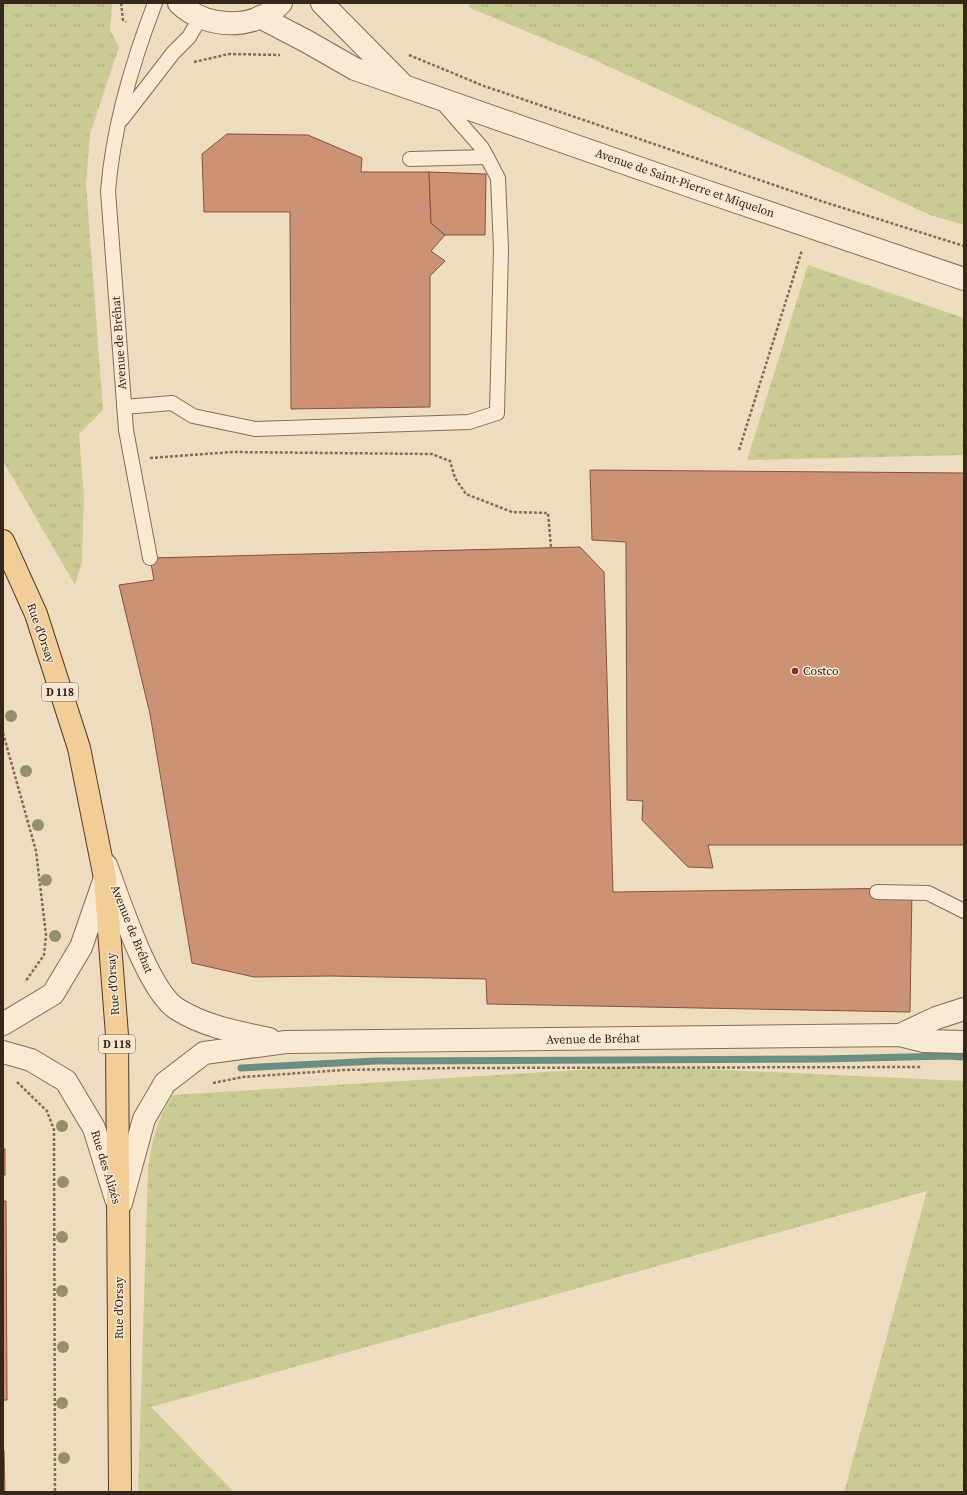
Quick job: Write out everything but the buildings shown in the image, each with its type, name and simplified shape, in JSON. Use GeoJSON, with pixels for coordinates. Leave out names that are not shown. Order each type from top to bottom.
{"type":"FeatureCollection","features":[{"type":"Feature","properties":{"kind":"main road","name":"Rue d'Orsay"},"geometry":{"type":"LineString","coordinates":[[3,541],[36,614],[79,748],[105,878],[117,1035],[120,1492]]}},
{"type":"Feature","properties":{"kind":"street"},"geometry":{"type":"LineString","coordinates":[[179,3],[200,18],[231,24],[246,22],[260,17],[281,3]]}},
{"type":"Feature","properties":{"kind":"street","name":"Avenue de Saint-Pierre et Miquelon"},"geometry":{"type":"LineString","coordinates":[[322,3],[371,54],[406,87]]}},
{"type":"Feature","properties":{"kind":"street","name":"Avenue de Saint-Pierre et Miquelon"},"geometry":{"type":"LineString","coordinates":[[260,17],[306,41],[354,69],[964,279]]}},
{"type":"Feature","properties":{"kind":"street","name":"Avenue de Bréhat"},"geometry":{"type":"LineString","coordinates":[[100,848],[142,956],[156,985],[176,1008],[212,1026],[286,1042]]}},
{"type":"Feature","properties":{"kind":"street"},"geometry":{"type":"LineString","coordinates":[[3,1024],[53,994],[81,947],[105,878]]}},
{"type":"Feature","properties":{"kind":"street","name":"Avenue de Bréhat"},"geometry":{"type":"LineString","coordinates":[[900,1035],[936,1018],[964,1009]]}},
{"type":"Feature","properties":{"kind":"street","name":"Avenue de Bréhat"},"geometry":{"type":"LineString","coordinates":[[119,1210],[144,1119],[165,1082],[204,1053],[286,1042],[900,1035],[924,1041],[964,1042]]}},
{"type":"Feature","properties":{"kind":"street","name":"Rue des Alizés"},"geometry":{"type":"LineString","coordinates":[[3,1052],[31,1060],[66,1081],[94,1128],[119,1210]]}},
{"type":"Feature","properties":{"kind":"lane","name":"Avenue de Bréhat"},"geometry":{"type":"LineString","coordinates":[[150,558],[126,430],[108,191],[110,157],[117,126],[143,33],[155,3]]}},
{"type":"Feature","properties":{"kind":"lane","name":"Avenue de Bréhat"},"geometry":{"type":"LineString","coordinates":[[117,126],[173,53],[189,37],[200,18]]}},
{"type":"Feature","properties":{"kind":"lane"},"geometry":{"type":"LineString","coordinates":[[124,407],[172,403],[193,416],[255,429],[469,422],[497,413],[502,249],[498,178],[482,148],[440,99]]}},
{"type":"Feature","properties":{"kind":"lane"},"geometry":{"type":"LineString","coordinates":[[410,159],[487,157]]}},
{"type":"Feature","properties":{"kind":"lane"},"geometry":{"type":"LineString","coordinates":[[877,892],[928,893],[964,911]]}},
{"type":"Feature","properties":{"kind":"path"},"geometry":{"type":"LineString","coordinates":[[405,53],[484,86],[821,201],[964,246]]}},
{"type":"Feature","properties":{"kind":"path"},"geometry":{"type":"LineString","coordinates":[[739,450],[810,226],[821,201]]}},
{"type":"Feature","properties":{"kind":"path"},"geometry":{"type":"LineString","coordinates":[[132,460],[232,452],[432,454],[450,461],[455,478],[466,494],[512,512],[548,513],[551,547]]}},
{"type":"Feature","properties":{"kind":"path"},"geometry":{"type":"LineString","coordinates":[[3,733],[36,851],[46,935],[44,956],[26,981],[20,986]]}},
{"type":"Feature","properties":{"kind":"path"},"geometry":{"type":"LineString","coordinates":[[213,1083],[243,1077],[359,1070],[926,1066]]}},
{"type":"Feature","properties":{"kind":"path"},"geometry":{"type":"LineString","coordinates":[[14,1078],[47,1111],[54,1130],[55,1492]]}},
{"type":"Feature","properties":{"kind":"green space"},"geometry":{"type":"Polygon","coordinates":[[[3,3],[112,3],[110,30],[119,47],[90,134],[86,184],[103,410],[79,434],[84,497],[82,562],[75,585],[3,461],[3,3]]]}},
{"type":"Feature","properties":{"kind":"green space"},"geometry":{"type":"Polygon","coordinates":[[[468,3],[964,3],[964,225],[930,215],[588,57],[470,8],[468,3]]]}},
{"type":"Feature","properties":{"kind":"green space"},"geometry":{"type":"Polygon","coordinates":[[[808,265],[964,318],[964,455],[747,460],[808,265]]]}},
{"type":"Feature","properties":{"kind":"green space"},"geometry":{"type":"Polygon","coordinates":[[[642,1066],[964,1081],[964,1492],[844,1492],[927,1191],[151,1407],[234,1492],[138,1492],[148,1171],[151,1149],[156,1131],[162,1114],[173,1095],[642,1066]]]}},
{"type":"Feature","properties":{"kind":"waterway"},"geometry":{"type":"LineString","coordinates":[[241,1068],[376,1061],[961,1057]]}},
{"type":"Feature","properties":{"kind":"place","name":"Costco"},"geometry":{"type":"Point","coordinates":[795,671]}}]}
